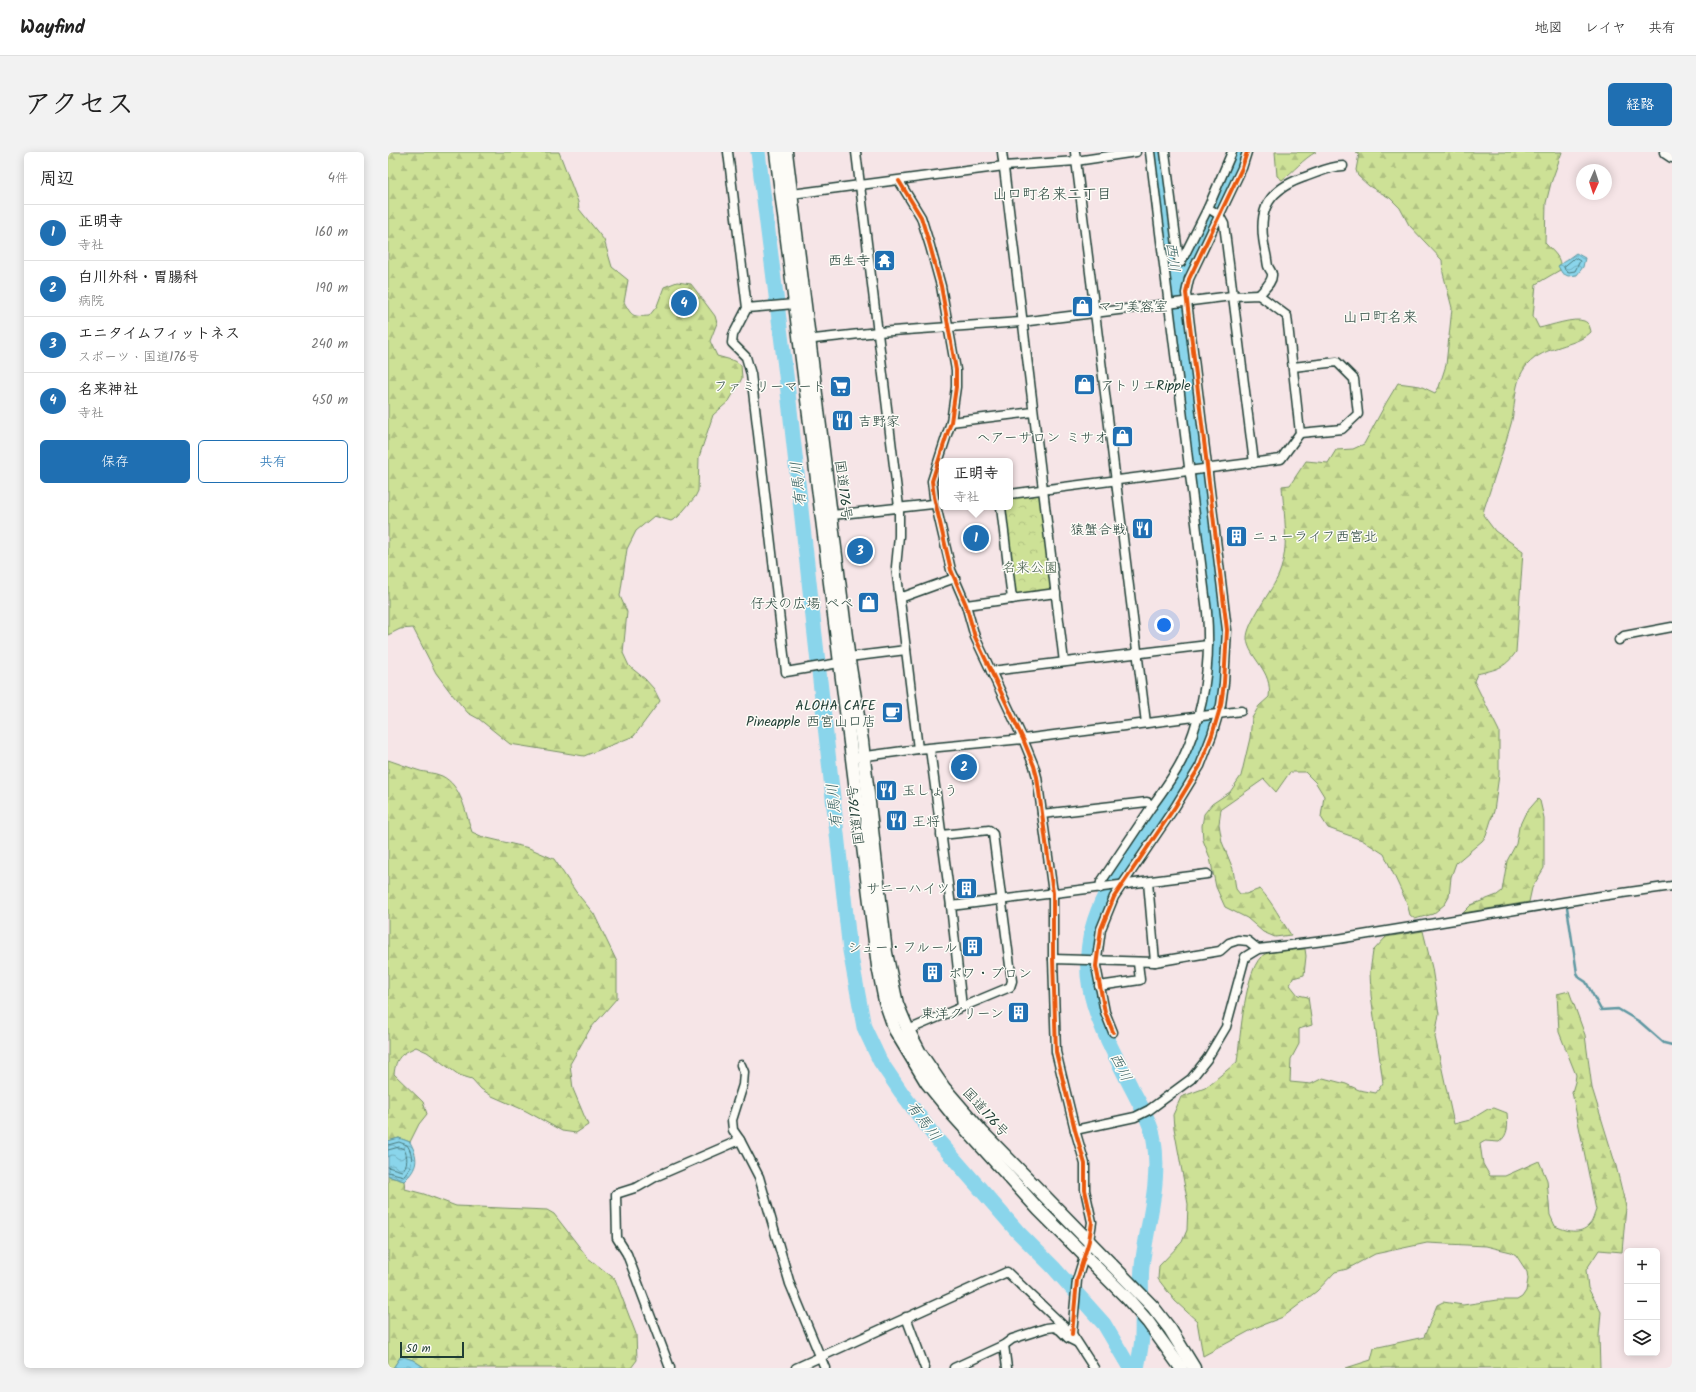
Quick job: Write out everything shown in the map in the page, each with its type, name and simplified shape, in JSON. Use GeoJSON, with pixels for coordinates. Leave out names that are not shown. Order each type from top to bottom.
{"type":"FeatureCollection","features":[{"type":"Feature","properties":{"kind":"highway","name":"国道176号"},"geometry":{"type":"LineString","coordinates":[[776,152],[790,304],[804,340],[832,515],[851,758],[878,966],[885,1001],[895,1030],[927,1083],[953,1116],[1033,1204],[1128,1299],[1163,1341],[1181,1368]]}},
{"type":"Feature","properties":{"kind":"highway","name":"国道176号"},"geometry":{"type":"LineString","coordinates":[[786,152],[792,194],[804,340],[843,661],[864,757],[886,952],[897,1004],[920,1053],[944,1088],[982,1132],[1130,1281],[1170,1329],[1194,1368]]}},
{"type":"Feature","properties":{"kind":"highway"},"geometry":{"type":"LineString","coordinates":[[1666,152],[1672,156]]}},
{"type":"Feature","properties":{"kind":"street"},"geometry":{"type":"LineString","coordinates":[[728,152],[747,308],[733,335],[732,343],[746,357],[751,374],[786,672],[906,650]]}},
{"type":"Feature","properties":{"kind":"street"},"geometry":{"type":"LineString","coordinates":[[856,152],[899,507],[899,536],[896,567],[918,750]]}},
{"type":"Feature","properties":{"kind":"street"},"geometry":{"type":"LineString","coordinates":[[1002,152],[1021,322],[1044,490],[1064,662]]}},
{"type":"Feature","properties":{"kind":"street"},"geometry":{"type":"LineString","coordinates":[[792,194],[899,181],[1076,156],[1136,152]]}},
{"type":"Feature","properties":{"kind":"street"},"geometry":{"type":"LineString","coordinates":[[1100,888],[1101,882],[1182,761],[1199,715],[1206,682],[1208,646],[1206,612],[1170,304],[1150,152]]}},
{"type":"Feature","properties":{"kind":"street"},"geometry":{"type":"LineString","coordinates":[[1165,152],[1179,261],[1181,262],[1209,209],[1232,152]]}},
{"type":"Feature","properties":{"kind":"street"},"geometry":{"type":"LineString","coordinates":[[1113,1032],[1105,1012],[1099,986],[1097,961],[1100,935],[1104,919],[1114,897],[1124,885],[1190,784],[1200,766],[1219,713],[1224,683],[1227,630],[1186,302],[1189,280],[1242,168],[1247,152]]}},
{"type":"Feature","properties":{"kind":"street"},"geometry":{"type":"LineString","coordinates":[[1076,156],[1146,724]]}},
{"type":"Feature","properties":{"kind":"street"},"geometry":{"type":"LineString","coordinates":[[804,340],[878,332],[1021,322],[1259,294],[1271,282],[1272,274],[1268,267],[1263,241],[1263,220],[1268,203],[1273,194],[1285,185],[1297,180],[1336,166],[1343,166]]}},
{"type":"Feature","properties":{"kind":"street"},"geometry":{"type":"LineString","coordinates":[[899,181],[921,217],[941,286],[957,380],[951,422],[939,458]]}},
{"type":"Feature","properties":{"kind":"street"},"geometry":{"type":"LineString","coordinates":[[1209,209],[1219,214],[1224,224],[1254,463]]}},
{"type":"Feature","properties":{"kind":"street"},"geometry":{"type":"LineString","coordinates":[[1013,494],[1190,472],[1281,459],[1300,432],[1294,367],[1287,316],[1259,294]]}},
{"type":"Feature","properties":{"kind":"street"},"geometry":{"type":"LineString","coordinates":[[747,308],[790,304]]}},
{"type":"Feature","properties":{"kind":"street"},"geometry":{"type":"LineString","coordinates":[[1294,367],[1337,362],[1354,379],[1358,414],[1342,429],[1300,432]]}},
{"type":"Feature","properties":{"kind":"street"},"geometry":{"type":"LineString","coordinates":[[951,422],[1033,412]]}},
{"type":"Feature","properties":{"kind":"street"},"geometry":{"type":"LineString","coordinates":[[832,515],[939,503],[932,480],[939,459]]}},
{"type":"Feature","properties":{"kind":"street"},"geometry":{"type":"LineString","coordinates":[[940,510],[951,570],[966,605],[975,637],[1023,739],[1037,777],[1053,893],[1052,958],[1056,1052],[1085,1164],[1085,1190],[1092,1222],[1085,1257],[1077,1280],[1072,1334]]}},
{"type":"Feature","properties":{"kind":"street"},"geometry":{"type":"LineString","coordinates":[[1001,510],[1012,599]]}},
{"type":"Feature","properties":{"kind":"street"},"geometry":{"type":"LineString","coordinates":[[900,598],[955,578]]}},
{"type":"Feature","properties":{"kind":"street"},"geometry":{"type":"LineString","coordinates":[[966,605],[1056,593]]}},
{"type":"Feature","properties":{"kind":"street"},"geometry":{"type":"LineString","coordinates":[[1619,640],[1624,636],[1672,627]]}},
{"type":"Feature","properties":{"kind":"street"},"geometry":{"type":"LineString","coordinates":[[991,671],[1208,646]]}},
{"type":"Feature","properties":{"kind":"street"},"geometry":{"type":"LineString","coordinates":[[851,758],[1146,724],[1241,710]]}},
{"type":"Feature","properties":{"kind":"street"},"geometry":{"type":"LineString","coordinates":[[930,749],[951,906],[962,1007]]}},
{"type":"Feature","properties":{"kind":"street"},"geometry":{"type":"LineString","coordinates":[[1042,814],[1147,802],[1153,805]]}},
{"type":"Feature","properties":{"kind":"street"},"geometry":{"type":"LineString","coordinates":[[908,1030],[1010,987],[1012,981],[993,834],[989,830],[942,835]]}},
{"type":"Feature","properties":{"kind":"street"},"geometry":{"type":"LineString","coordinates":[[951,906],[1207,874]]}},
{"type":"Feature","properties":{"kind":"street"},"geometry":{"type":"LineString","coordinates":[[1148,882],[1155,962]]}},
{"type":"Feature","properties":{"kind":"street"},"geometry":{"type":"LineString","coordinates":[[1075,1130],[1135,1117],[1149,1110],[1191,1079],[1207,1059],[1226,1026],[1245,957],[1258,949],[1332,940],[1594,897],[1672,886]]}},
{"type":"Feature","properties":{"kind":"street"},"geometry":{"type":"LineString","coordinates":[[1052,958],[1138,963],[1155,962],[1220,951],[1229,944],[1238,940],[1248,941],[1258,949]]}},
{"type":"Feature","properties":{"kind":"street"},"geometry":{"type":"LineString","coordinates":[[1099,986],[1140,980],[1138,963]]}},
{"type":"Feature","properties":{"kind":"street"},"geometry":{"type":"LineString","coordinates":[[741,1065],[744,1072],[743,1085],[732,1120],[733,1130],[740,1140],[759,1177],[790,1284],[825,1368]]}},
{"type":"Feature","properties":{"kind":"street"},"geometry":{"type":"LineString","coordinates":[[670,1368],[627,1254],[617,1238],[616,1194],[638,1187],[657,1176],[740,1140]]}},
{"type":"Feature","properties":{"kind":"street"},"geometry":{"type":"LineString","coordinates":[[796,1368],[1007,1272],[1072,1334],[1094,1368]]}},
{"type":"Feature","properties":{"kind":"street"},"geometry":{"type":"LineString","coordinates":[[906,1317],[923,1367]]}},
{"type":"Feature","properties":{"kind":"street"},"geometry":{"type":"LineString","coordinates":[[954,1368],[1004,1345],[1012,1339],[1046,1328],[1054,1327],[1060,1330],[1068,1338],[1077,1342]]}},
{"type":"Feature","properties":{"kind":"street"},"geometry":{"type":"LineString","coordinates":[[1004,1345],[1007,1368]]}},
{"type":"Feature","properties":{"kind":"green space"},"geometry":{"type":"Polygon","coordinates":[[[388,152],[559,152],[578,202],[579,209],[604,240],[612,267],[628,280],[624,302],[629,311],[636,316],[649,316],[657,306],[664,287],[677,282],[691,284],[715,316],[717,323],[710,341],[717,356],[735,361],[741,365],[742,378],[739,384],[729,401],[713,415],[699,457],[698,491],[695,497],[678,517],[671,521],[654,516],[636,531],[627,549],[620,596],[627,612],[623,653],[629,666],[645,679],[654,689],[660,701],[634,736],[584,756],[510,744],[479,719],[468,713],[451,693],[436,673],[413,628],[400,629],[388,635],[388,152]]]}},
{"type":"Feature","properties":{"kind":"green space"},"geometry":{"type":"Polygon","coordinates":[[[1275,152],[1316,152],[1282,180],[1277,176],[1275,152]]]}},
{"type":"Feature","properties":{"kind":"green space"},"geometry":{"type":"Polygon","coordinates":[[[1356,152],[1562,152],[1551,183],[1546,203],[1545,243],[1558,258],[1560,262],[1560,270],[1536,284],[1533,316],[1539,328],[1568,321],[1580,320],[1587,323],[1591,332],[1577,341],[1534,358],[1522,371],[1517,386],[1513,417],[1484,509],[1483,515],[1495,531],[1523,551],[1516,652],[1508,662],[1500,668],[1477,674],[1474,681],[1499,731],[1499,775],[1494,811],[1486,836],[1456,863],[1451,877],[1449,897],[1445,904],[1433,914],[1415,919],[1410,915],[1407,903],[1384,854],[1362,840],[1328,828],[1321,817],[1324,796],[1316,783],[1305,772],[1290,772],[1276,792],[1264,779],[1221,809],[1219,824],[1222,842],[1233,869],[1236,889],[1240,894],[1246,894],[1260,889],[1265,894],[1291,935],[1275,937],[1263,932],[1247,918],[1225,907],[1216,887],[1210,858],[1203,840],[1202,826],[1204,814],[1212,804],[1230,792],[1241,776],[1250,738],[1252,718],[1259,706],[1269,697],[1268,679],[1252,653],[1247,639],[1251,624],[1276,581],[1282,564],[1285,542],[1285,519],[1282,486],[1290,485],[1306,461],[1328,463],[1336,450],[1353,449],[1364,444],[1398,383],[1420,386],[1435,393],[1439,387],[1446,365],[1452,308],[1443,273],[1442,260],[1409,225],[1400,208],[1390,198],[1369,186],[1358,176],[1356,170],[1359,154],[1356,152]]]}},
{"type":"Feature","properties":{"kind":"green space","name":"名来公園"},"geometry":{"type":"Polygon","coordinates":[[[1037,494],[1040,497],[1052,587],[1048,591],[1018,595],[1013,592],[1003,510],[1013,510],[1013,497],[1037,494]]]}},
{"type":"Feature","properties":{"kind":"green space"},"geometry":{"type":"Polygon","coordinates":[[[388,760],[417,770],[439,775],[449,780],[462,800],[472,832],[483,837],[529,848],[554,859],[576,892],[594,914],[617,962],[617,998],[590,1029],[570,1064],[573,1089],[588,1125],[576,1133],[562,1131],[526,1111],[492,1096],[481,1089],[472,1079],[459,1075],[427,1052],[416,1047],[400,1057],[396,1064],[394,1074],[423,1102],[427,1114],[419,1124],[410,1142],[399,1138],[388,1141],[388,760]]]}},
{"type":"Feature","properties":{"kind":"green space"},"geometry":{"type":"Polygon","coordinates":[[[1538,799],[1540,801],[1544,818],[1544,868],[1532,888],[1529,902],[1463,913],[1471,905],[1497,895],[1502,891],[1507,861],[1516,844],[1519,827],[1525,814],[1538,799]]]}},
{"type":"Feature","properties":{"kind":"green space"},"geometry":{"type":"Polygon","coordinates":[[[1423,931],[1432,968],[1439,1014],[1435,1037],[1454,1124],[1470,1120],[1488,1109],[1494,1108],[1507,1113],[1508,1121],[1505,1136],[1499,1142],[1485,1141],[1480,1144],[1483,1164],[1490,1176],[1505,1176],[1539,1161],[1547,1180],[1550,1215],[1555,1226],[1568,1231],[1577,1231],[1590,1224],[1596,1210],[1572,1092],[1576,1075],[1559,1032],[1557,994],[1569,991],[1585,1035],[1592,1088],[1616,1166],[1626,1207],[1622,1252],[1599,1250],[1586,1270],[1588,1288],[1601,1312],[1599,1336],[1600,1368],[1346,1368],[1371,1360],[1374,1348],[1424,1337],[1437,1305],[1443,1302],[1463,1305],[1497,1300],[1517,1300],[1522,1297],[1526,1291],[1528,1279],[1527,1272],[1516,1255],[1511,1252],[1486,1246],[1427,1243],[1375,1254],[1347,1269],[1335,1272],[1317,1291],[1283,1317],[1257,1327],[1203,1356],[1197,1321],[1175,1301],[1158,1279],[1159,1266],[1182,1242],[1187,1230],[1188,1204],[1173,1115],[1181,1097],[1205,1088],[1237,1062],[1248,987],[1258,960],[1268,953],[1305,949],[1306,956],[1304,975],[1293,978],[1290,985],[1298,995],[1308,997],[1312,1025],[1299,1029],[1299,1044],[1291,1059],[1290,1082],[1311,1084],[1323,1078],[1346,1084],[1359,1090],[1376,1093],[1383,1083],[1371,995],[1370,972],[1373,951],[1386,937],[1423,931]]]}},
{"type":"Feature","properties":{"kind":"green space"},"geometry":{"type":"Polygon","coordinates":[[[388,1175],[404,1181],[405,1189],[424,1194],[456,1206],[547,1210],[554,1214],[588,1258],[615,1279],[636,1334],[637,1360],[631,1368],[425,1368],[413,1360],[401,1356],[393,1368],[388,1368],[388,1175]]]}},
{"type":"Feature","properties":{"kind":"water"},"geometry":{"type":"Polygon","coordinates":[[[1576,253],[1585,258],[1583,267],[1577,275],[1568,276],[1562,273],[1558,266],[1576,253]]]}},
{"type":"Feature","properties":{"kind":"water"},"geometry":{"type":"Polygon","coordinates":[[[399,1138],[410,1142],[416,1158],[416,1163],[412,1172],[404,1181],[388,1175],[388,1141],[399,1138]]]}},
{"type":"Feature","properties":{"kind":"water"},"geometry":{"type":"Polygon","coordinates":[[[401,1356],[413,1360],[425,1368],[393,1368],[401,1356]]]}},
{"type":"Feature","properties":{"kind":"waterway","name":"有馬川"},"geometry":{"type":"LineString","coordinates":[[758,152],[787,383],[850,951],[864,1027],[880,1061],[935,1137],[1018,1232],[1053,1267],[1104,1324],[1130,1368]]}},
{"type":"Feature","properties":{"kind":"waterway","name":"西川"},"geometry":{"type":"LineString","coordinates":[[1137,1368],[1142,1339],[1142,1266],[1155,1187],[1156,1156],[1153,1134],[1148,1120],[1118,1062],[1097,1015],[1091,993],[1088,970],[1089,946],[1094,920],[1106,893],[1184,777],[1206,727],[1214,701],[1221,642],[1220,623],[1160,152]]}},
{"type":"Feature","properties":{"kind":"waterway"},"geometry":{"type":"LineString","coordinates":[[1178,285],[1205,230],[1239,152]]}},
{"type":"Feature","properties":{"kind":"waterway"},"geometry":{"type":"LineString","coordinates":[[1567,907],[1577,973],[1580,978],[1586,982],[1601,1010],[1618,1009],[1640,1022],[1664,1043],[1672,1045]]}},
{"type":"Feature","properties":{"kind":"cycle path"},"geometry":{"type":"LineString","coordinates":[[1113,1032],[1105,1012],[1096,966],[1101,929],[1114,897],[1175,807],[1200,766],[1212,735],[1221,705],[1224,683],[1227,630],[1186,293],[1189,279],[1242,168],[1247,152]]}},
{"type":"Feature","properties":{"kind":"cycle path"},"geometry":{"type":"LineString","coordinates":[[899,181],[921,217],[930,246],[941,286],[956,370],[956,387],[951,422],[939,458]]}},
{"type":"Feature","properties":{"kind":"cycle path"},"geometry":{"type":"LineString","coordinates":[[939,459],[932,481],[934,497],[951,570],[966,605],[975,637],[1023,739],[1037,777],[1053,893],[1053,959],[1056,1052],[1085,1164],[1085,1190],[1092,1222],[1089,1241],[1077,1280],[1072,1334]]}},
{"type":"Feature","properties":{"kind":"place","name":"西生寺"},"geometry":{"type":"Point","coordinates":[885,260]}},
{"type":"Feature","properties":{"kind":"place","name":"名来神社"},"geometry":{"type":"Point","coordinates":[684,303]}},
{"type":"Feature","properties":{"kind":"place","name":"マコ美容室"},"geometry":{"type":"Point","coordinates":[1082,306]}},
{"type":"Feature","properties":{"kind":"place","name":"アトリエRipple"},"geometry":{"type":"Point","coordinates":[1085,385]}},
{"type":"Feature","properties":{"kind":"place","name":"ファミリーマート"},"geometry":{"type":"Point","coordinates":[841,386]}},
{"type":"Feature","properties":{"kind":"place","name":"吉野家"},"geometry":{"type":"Point","coordinates":[843,421]}},
{"type":"Feature","properties":{"kind":"place","name":"ヘアーサロン ミサオ"},"geometry":{"type":"Point","coordinates":[1123,437]}},
{"type":"Feature","properties":{"kind":"place","name":"猿蟹合戦"},"geometry":{"type":"Point","coordinates":[1142,529]}},
{"type":"Feature","properties":{"kind":"place","name":"ニューライフ西宮北"},"geometry":{"type":"Point","coordinates":[1237,536]}},
{"type":"Feature","properties":{"kind":"place","name":"正明寺"},"geometry":{"type":"Point","coordinates":[976,538]}},
{"type":"Feature","properties":{"kind":"place","name":"エニタイムフィットネス"},"geometry":{"type":"Point","coordinates":[860,551]}},
{"type":"Feature","properties":{"kind":"place","name":"仔犬の広場 ペペ"},"geometry":{"type":"Point","coordinates":[869,603]}},
{"type":"Feature","properties":{"kind":"place","name":"ALOHA CAFE Pineapple 西宮山口店"},"geometry":{"type":"Point","coordinates":[892,713]}},
{"type":"Feature","properties":{"kind":"place","name":"白川外科・胃腸科"},"geometry":{"type":"Point","coordinates":[964,767]}},
{"type":"Feature","properties":{"kind":"place","name":"玉しょう"},"geometry":{"type":"Point","coordinates":[887,790]}},
{"type":"Feature","properties":{"kind":"place","name":"王将"},"geometry":{"type":"Point","coordinates":[897,821]}},
{"type":"Feature","properties":{"kind":"place","name":"サニーハイツ"},"geometry":{"type":"Point","coordinates":[966,888]}},
{"type":"Feature","properties":{"kind":"place","name":"シュー・フルール"},"geometry":{"type":"Point","coordinates":[973,947]}},
{"type":"Feature","properties":{"kind":"place","name":"ポワ・ブロン"},"geometry":{"type":"Point","coordinates":[933,973]}},
{"type":"Feature","properties":{"kind":"place","name":"東洋グリーン"},"geometry":{"type":"Point","coordinates":[1019,1013]}},
{"type":"Feature","properties":{"kind":"district","name":"山口町名来二丁目"},"geometry":{"type":"Point","coordinates":[1052,194]}},
{"type":"Feature","properties":{"kind":"district","name":"山口町名来"},"geometry":{"type":"Point","coordinates":[1380,317]}}]}
